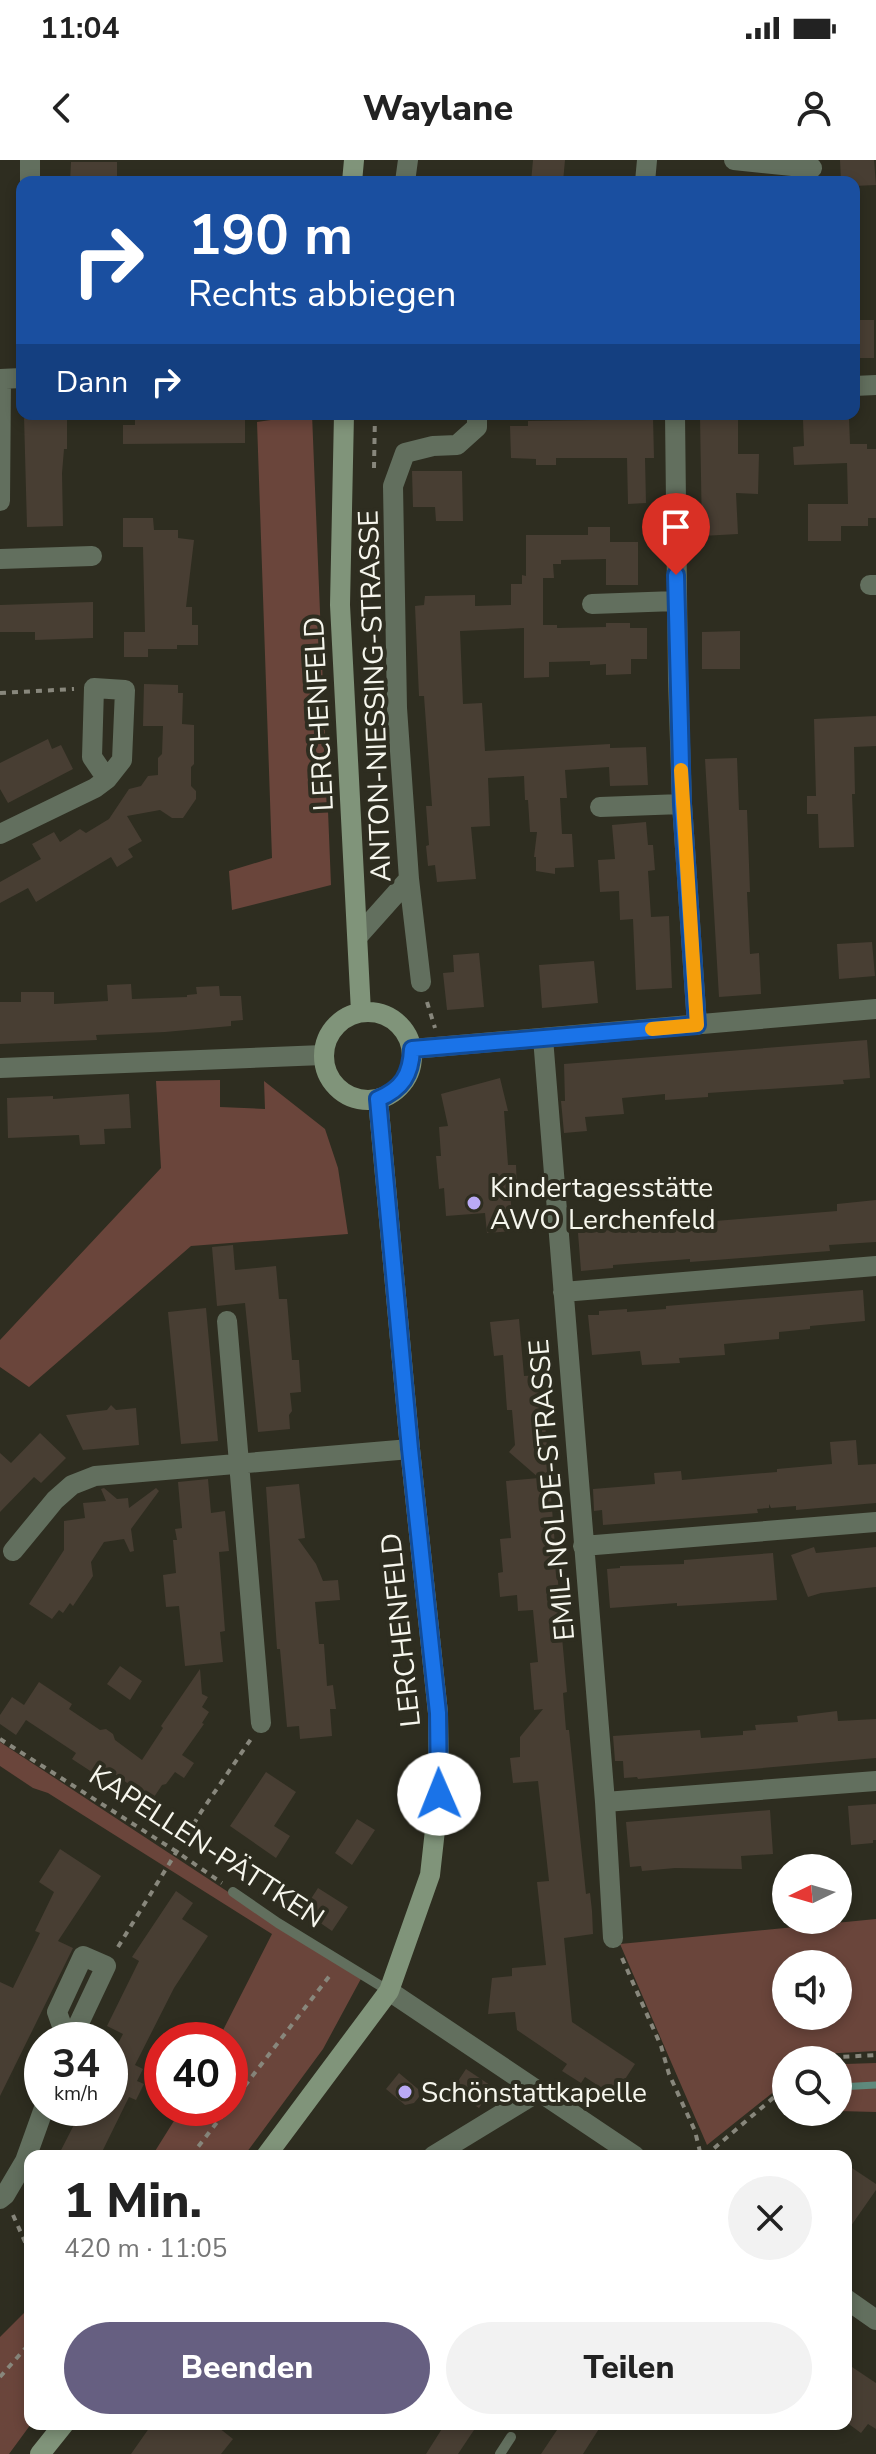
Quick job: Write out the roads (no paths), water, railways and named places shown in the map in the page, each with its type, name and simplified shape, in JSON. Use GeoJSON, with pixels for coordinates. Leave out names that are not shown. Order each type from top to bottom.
{"type":"FeatureCollection","features":[{"type":"Feature","properties":{"kind":"street"},"geometry":{"type":"LineString","coordinates":[[734,160],[812,168]]}},
{"type":"Feature","properties":{"kind":"street"},"geometry":{"type":"LineString","coordinates":[[0,379],[0,501]]}},
{"type":"Feature","properties":{"kind":"street","name":"LERCHENFELD"},"geometry":{"type":"LineString","coordinates":[[344,420],[340,605],[361,1012]]}},
{"type":"Feature","properties":{"kind":"street","name":"ANTON-NIESSING-STRASSE"},"geometry":{"type":"LineString","coordinates":[[421,982],[409,879],[397,708],[393,486],[405,453],[433,446],[457,445],[477,427],[477,420]]}},
{"type":"Feature","properties":{"kind":"street"},"geometry":{"type":"LineString","coordinates":[[675,420],[682,804],[697,1025]]}},
{"type":"Feature","properties":{"kind":"street"},"geometry":{"type":"LineString","coordinates":[[0,559],[92,556]]}},
{"type":"Feature","properties":{"kind":"street"},"geometry":{"type":"LineString","coordinates":[[592,604],[676,601]]}},
{"type":"Feature","properties":{"kind":"street"},"geometry":{"type":"LineString","coordinates":[[0,834],[95,788],[107,779],[122,760],[125,690],[94,688],[92,757],[107,779]]}},
{"type":"Feature","properties":{"kind":"street"},"geometry":{"type":"LineString","coordinates":[[600,807],[682,804]]}},
{"type":"Feature","properties":{"kind":"street"},"geometry":{"type":"LineString","coordinates":[[359,935],[409,879]]}},
{"type":"Feature","properties":{"kind":"street"},"geometry":{"type":"LineString","coordinates":[[412,1049],[876,1009]]}},
{"type":"Feature","properties":{"kind":"street"},"geometry":{"type":"LineString","coordinates":[[361,1012],[389,1016],[408,1036],[412,1049],[411,1066],[405,1081],[393,1093],[378,1099],[362,1100],[346,1095],[334,1085],[326,1071],[323,1055],[326,1040],[334,1026],[361,1012]]}},
{"type":"Feature","properties":{"kind":"street","name":"EMIL-NOLDE-STRASSE"},"geometry":{"type":"LineString","coordinates":[[543,1038],[605,1802],[613,1938]]}},
{"type":"Feature","properties":{"kind":"street"},"geometry":{"type":"LineString","coordinates":[[0,1068],[323,1055]]}},
{"type":"Feature","properties":{"kind":"street","name":"LERCHENFELD"},"geometry":{"type":"LineString","coordinates":[[270,2150],[389,1991],[430,1875],[439,1794],[438,1713],[378,1099]]}},
{"type":"Feature","properties":{"kind":"street"},"geometry":{"type":"LineString","coordinates":[[563,1292],[876,1266]]}},
{"type":"Feature","properties":{"kind":"street"},"geometry":{"type":"LineString","coordinates":[[227,1321],[261,1723]]}},
{"type":"Feature","properties":{"kind":"street"},"geometry":{"type":"LineString","coordinates":[[13,1551],[55,1500],[72,1485],[95,1476],[410,1449]]}},
{"type":"Feature","properties":{"kind":"street"},"geometry":{"type":"LineString","coordinates":[[583,1546],[876,1522]]}},
{"type":"Feature","properties":{"kind":"street"},"geometry":{"type":"LineString","coordinates":[[605,1802],[876,1781]]}},
{"type":"Feature","properties":{"kind":"street"},"geometry":{"type":"LineString","coordinates":[[78,2022],[106,1966]]}},
{"type":"Feature","properties":{"kind":"street"},"geometry":{"type":"LineString","coordinates":[[389,1991],[626,2150]]}},
{"type":"Feature","properties":{"kind":"street"},"geometry":{"type":"LineString","coordinates":[[461,2148],[538,2092]]}},
{"type":"Feature","properties":{"kind":"street"},"geometry":{"type":"LineString","coordinates":[[29,2150],[38,2126]]}},
{"type":"Feature","properties":{"kind":"street"},"geometry":{"type":"LineString","coordinates":[[2,2197],[24,2163]]}},
{"type":"Feature","properties":{"kind":"street"},"geometry":{"type":"LineString","coordinates":[[852,2303],[876,2320]]}},
{"type":"Feature","properties":{"kind":"street"},"geometry":{"type":"LineString","coordinates":[[40,2454],[59,2430]]}},
{"type":"Feature","properties":{"kind":"lane","name":"KAPELLEN-PÄTTKEN"},"geometry":{"type":"LineString","coordinates":[[233,1892],[389,1991]]}},
{"type":"Feature","properties":{"kind":"lane"},"geometry":{"type":"LineString","coordinates":[[500,2454],[511,2437]]}},
{"type":"Feature","properties":{"kind":"waterway"},"geometry":{"type":"LineString","coordinates":[[852,2086],[876,2085]]}},
{"type":"Feature","properties":{"kind":"place","name":"Kindertagesstätte AWO Lerchenfeld"},"geometry":{"type":"Point","coordinates":[474,1203]}},
{"type":"Feature","properties":{"kind":"place","name":"Schönstattkapelle"},"geometry":{"type":"Point","coordinates":[405,2092]}}]}
